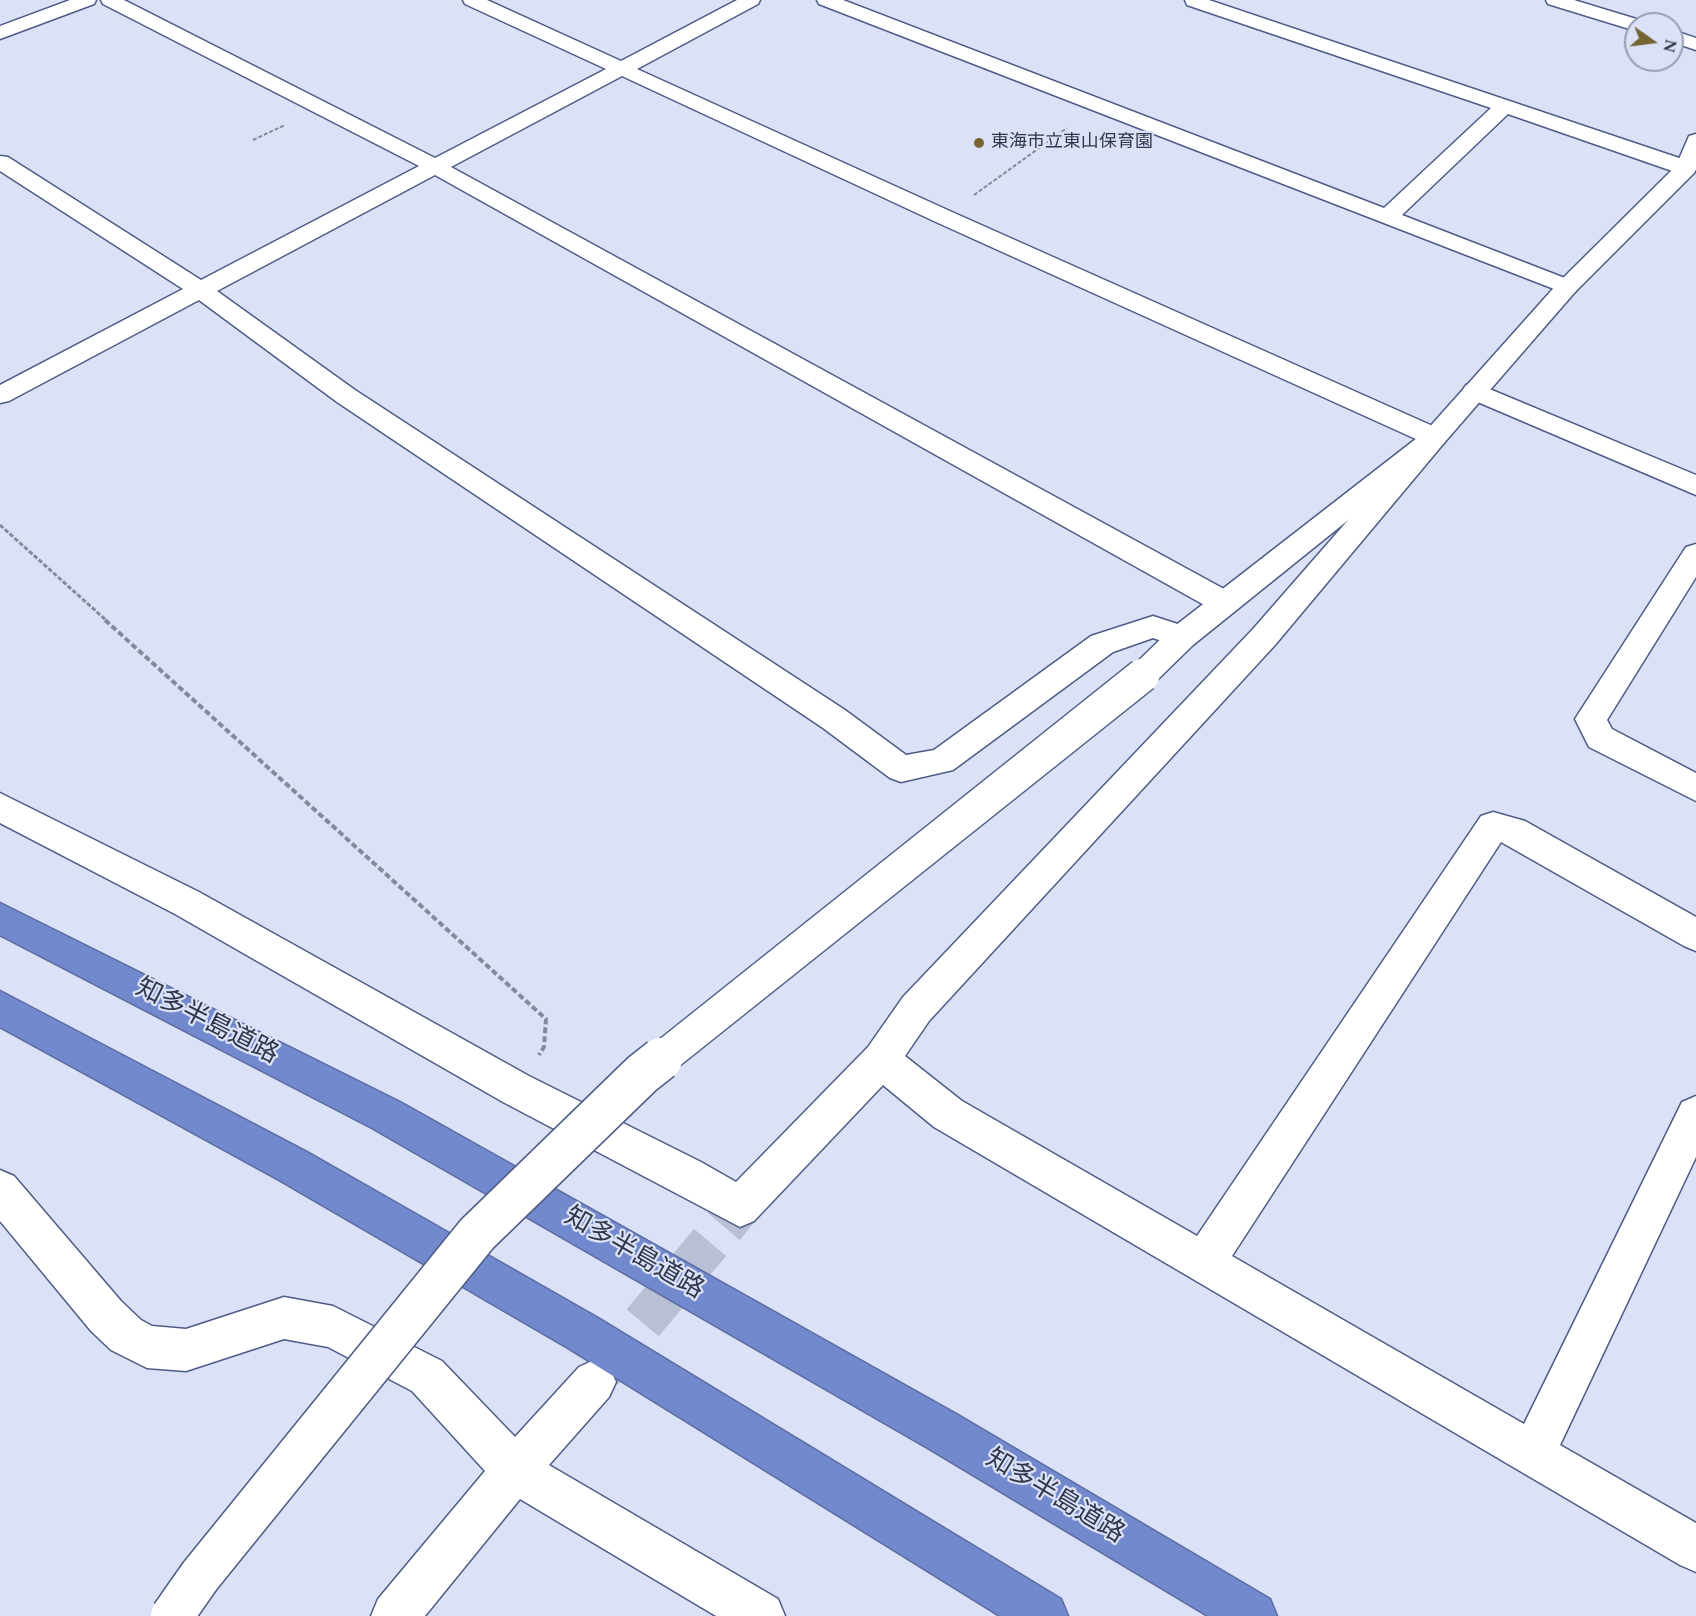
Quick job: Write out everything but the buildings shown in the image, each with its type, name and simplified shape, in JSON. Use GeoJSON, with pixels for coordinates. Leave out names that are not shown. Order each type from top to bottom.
{"type":"FeatureCollection","features":[{"type":"Feature","properties":{"kind":"highway","name":"知多半島道路"},"geometry":{"type":"LineString","coordinates":[[0,918],[386,1115],[942,1431],[1254,1616]]}},
{"type":"Feature","properties":{"kind":"highway"},"geometry":{"type":"LineString","coordinates":[[0,1008],[292,1166],[583,1333],[1044,1616]]}},
{"type":"Feature","properties":{"kind":"street"},"geometry":{"type":"LineString","coordinates":[[0,33],[87,0]]}},
{"type":"Feature","properties":{"kind":"street"},"geometry":{"type":"LineString","coordinates":[[111,0],[434,166],[1225,603]]}},
{"type":"Feature","properties":{"kind":"street"},"geometry":{"type":"LineString","coordinates":[[471,0],[626,69],[944,217],[1435,438]]}},
{"type":"Feature","properties":{"kind":"street"},"geometry":{"type":"LineString","coordinates":[[0,395],[202,291],[434,166],[626,69],[751,0]]}},
{"type":"Feature","properties":{"kind":"street"},"geometry":{"type":"LineString","coordinates":[[826,0],[1567,287]]}},
{"type":"Feature","properties":{"kind":"street"},"geometry":{"type":"LineString","coordinates":[[1555,0],[1624,21]]}},
{"type":"Feature","properties":{"kind":"street"},"geometry":{"type":"LineString","coordinates":[[1194,1],[1686,168]]}},
{"type":"Feature","properties":{"kind":"street"},"geometry":{"type":"LineString","coordinates":[[1388,217],[1505,106]]}},
{"type":"Feature","properties":{"kind":"street"},"geometry":{"type":"LineString","coordinates":[[0,807],[186,903],[516,1089],[687,1176],[740,1207],[881,1060],[916,1009],[1264,637],[1567,287],[1686,168],[1696,140]]}},
{"type":"Feature","properties":{"kind":"street"},"geometry":{"type":"LineString","coordinates":[[0,162],[202,291],[346,396],[834,719],[902,769],[942,761],[1102,644],[1153,627],[1182,637]]}},
{"type":"Feature","properties":{"kind":"street"},"geometry":{"type":"LineString","coordinates":[[1475,391],[1696,486]]}},
{"type":"Feature","properties":{"kind":"street"},"geometry":{"type":"LineString","coordinates":[[172,1616],[200,1576],[477,1234],[633,1082],[1143,675],[1182,637],[1435,438]]}},
{"type":"Feature","properties":{"kind":"street"},"geometry":{"type":"LineString","coordinates":[[1696,554],[1591,719],[1600,738],[1696,788]]}},
{"type":"Feature","properties":{"kind":"street"},"geometry":{"type":"LineString","coordinates":[[1204,1262],[1493,826],[1513,831],[1696,935]]}},
{"type":"Feature","properties":{"kind":"street"},"geometry":{"type":"LineString","coordinates":[[881,1060],[948,1114],[1696,1549]]}},
{"type":"Feature","properties":{"kind":"street"},"geometry":{"type":"LineString","coordinates":[[1533,1454],[1696,1115]]}},
{"type":"Feature","properties":{"kind":"street"},"geometry":{"type":"LineString","coordinates":[[0,1190],[106,1316],[126,1335],[147,1347],[186,1350],[284,1318],[333,1327],[427,1376],[515,1470],[761,1616]]}},
{"type":"Feature","properties":{"kind":"street"},"geometry":{"type":"LineString","coordinates":[[395,1616],[515,1470],[594,1382]]}},
{"type":"Feature","properties":{"kind":"path"},"geometry":{"type":"LineString","coordinates":[[944,217],[1097,106]]}},
{"type":"Feature","properties":{"kind":"path"},"geometry":{"type":"LineString","coordinates":[[0,525],[546,1019],[544,1047],[516,1089]]}},
{"type":"Feature","properties":{"kind":"tunnel"},"geometry":{"type":"LineString","coordinates":[[602,1371],[740,1207]]}},
{"type":"Feature","properties":{"kind":"place","name":"東海市立東山保育園"},"geometry":{"type":"Point","coordinates":[979,143]}}]}
